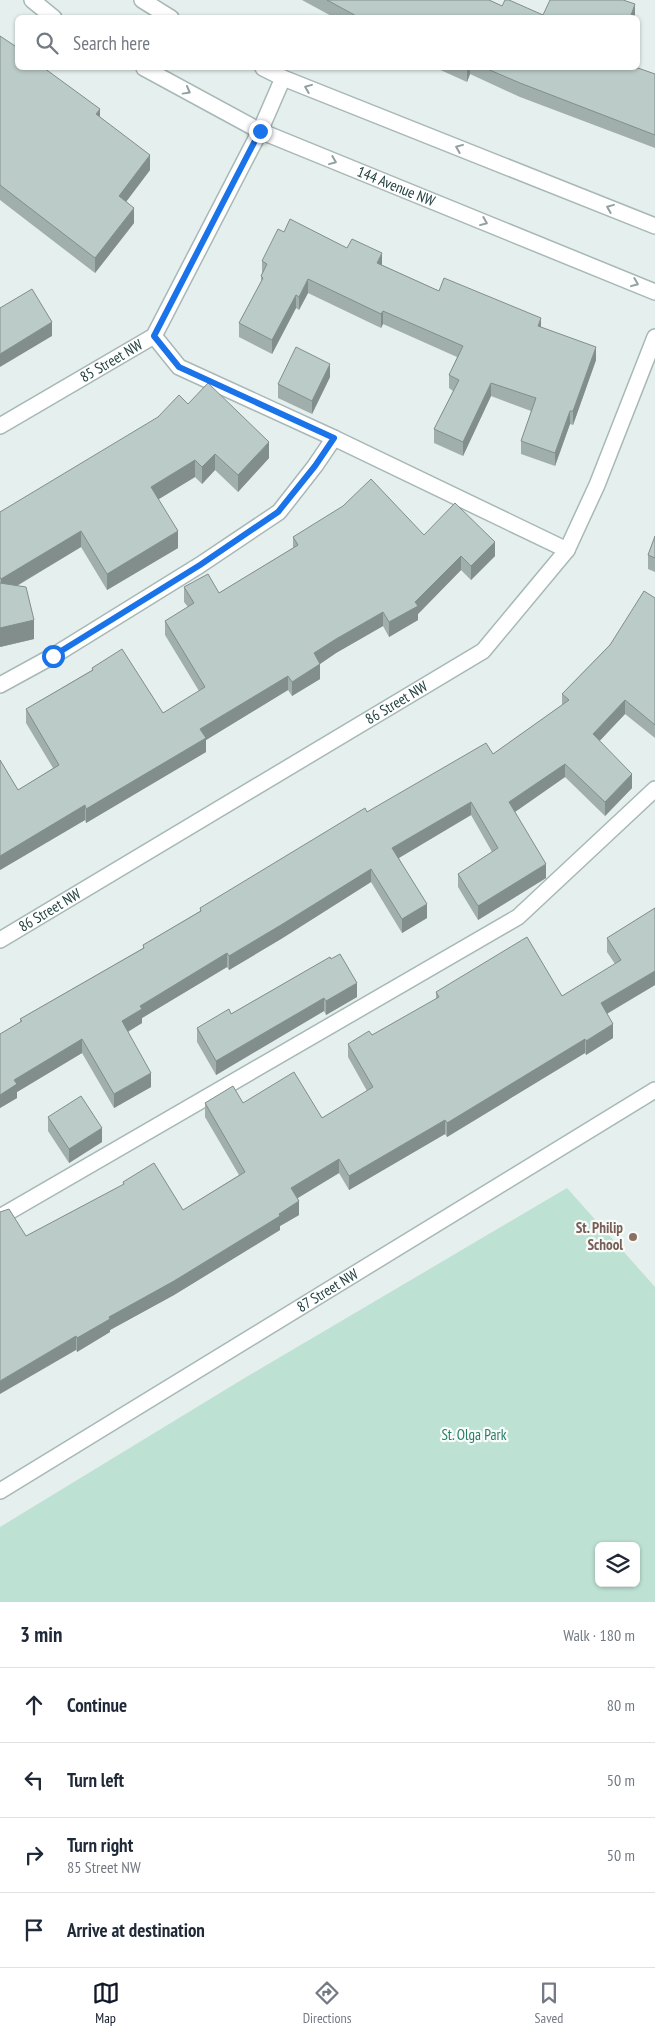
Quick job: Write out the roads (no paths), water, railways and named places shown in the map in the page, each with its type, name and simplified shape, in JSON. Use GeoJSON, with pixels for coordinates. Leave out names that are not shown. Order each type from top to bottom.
{"type":"FeatureCollection","features":[{"type":"Feature","properties":{"kind":"street"},"geometry":{"type":"LineString","coordinates":[[32,0],[50,15]]}},
{"type":"Feature","properties":{"kind":"street"},"geometry":{"type":"LineString","coordinates":[[142,0],[166,15]]}},
{"type":"Feature","properties":{"kind":"street","name":"144 Avenue NW"},"geometry":{"type":"LineString","coordinates":[[148,70],[260,131],[655,292]]}},
{"type":"Feature","properties":{"kind":"street"},"geometry":{"type":"LineString","coordinates":[[268,70],[283,78],[655,226]]}},
{"type":"Feature","properties":{"kind":"street","name":"85 Street NW"},"geometry":{"type":"LineString","coordinates":[[0,426],[154,336],[260,131],[283,78]]}},
{"type":"Feature","properties":{"kind":"street"},"geometry":{"type":"LineString","coordinates":[[154,336],[179,367],[334,438],[567,550]]}},
{"type":"Feature","properties":{"kind":"street","name":"86 Street NW"},"geometry":{"type":"LineString","coordinates":[[0,940],[483,651],[567,550],[598,485],[655,337]]}},
{"type":"Feature","properties":{"kind":"street"},"geometry":{"type":"LineString","coordinates":[[0,685],[53,656],[176,580],[278,512],[315,466],[334,438]]}},
{"type":"Feature","properties":{"kind":"street"},"geometry":{"type":"LineString","coordinates":[[0,1217],[518,917],[655,789]]}},
{"type":"Feature","properties":{"kind":"street","name":"87 Street NW"},"geometry":{"type":"LineString","coordinates":[[2,1486],[655,1090]]}},
{"type":"Feature","properties":{"kind":"place","name":"St. Philip School"},"geometry":{"type":"Point","coordinates":[633,1237]}},
{"type":"Feature","properties":{"kind":"park label","name":"St. Olga Park"},"geometry":{"type":"Point","coordinates":[474,1435]}}]}
